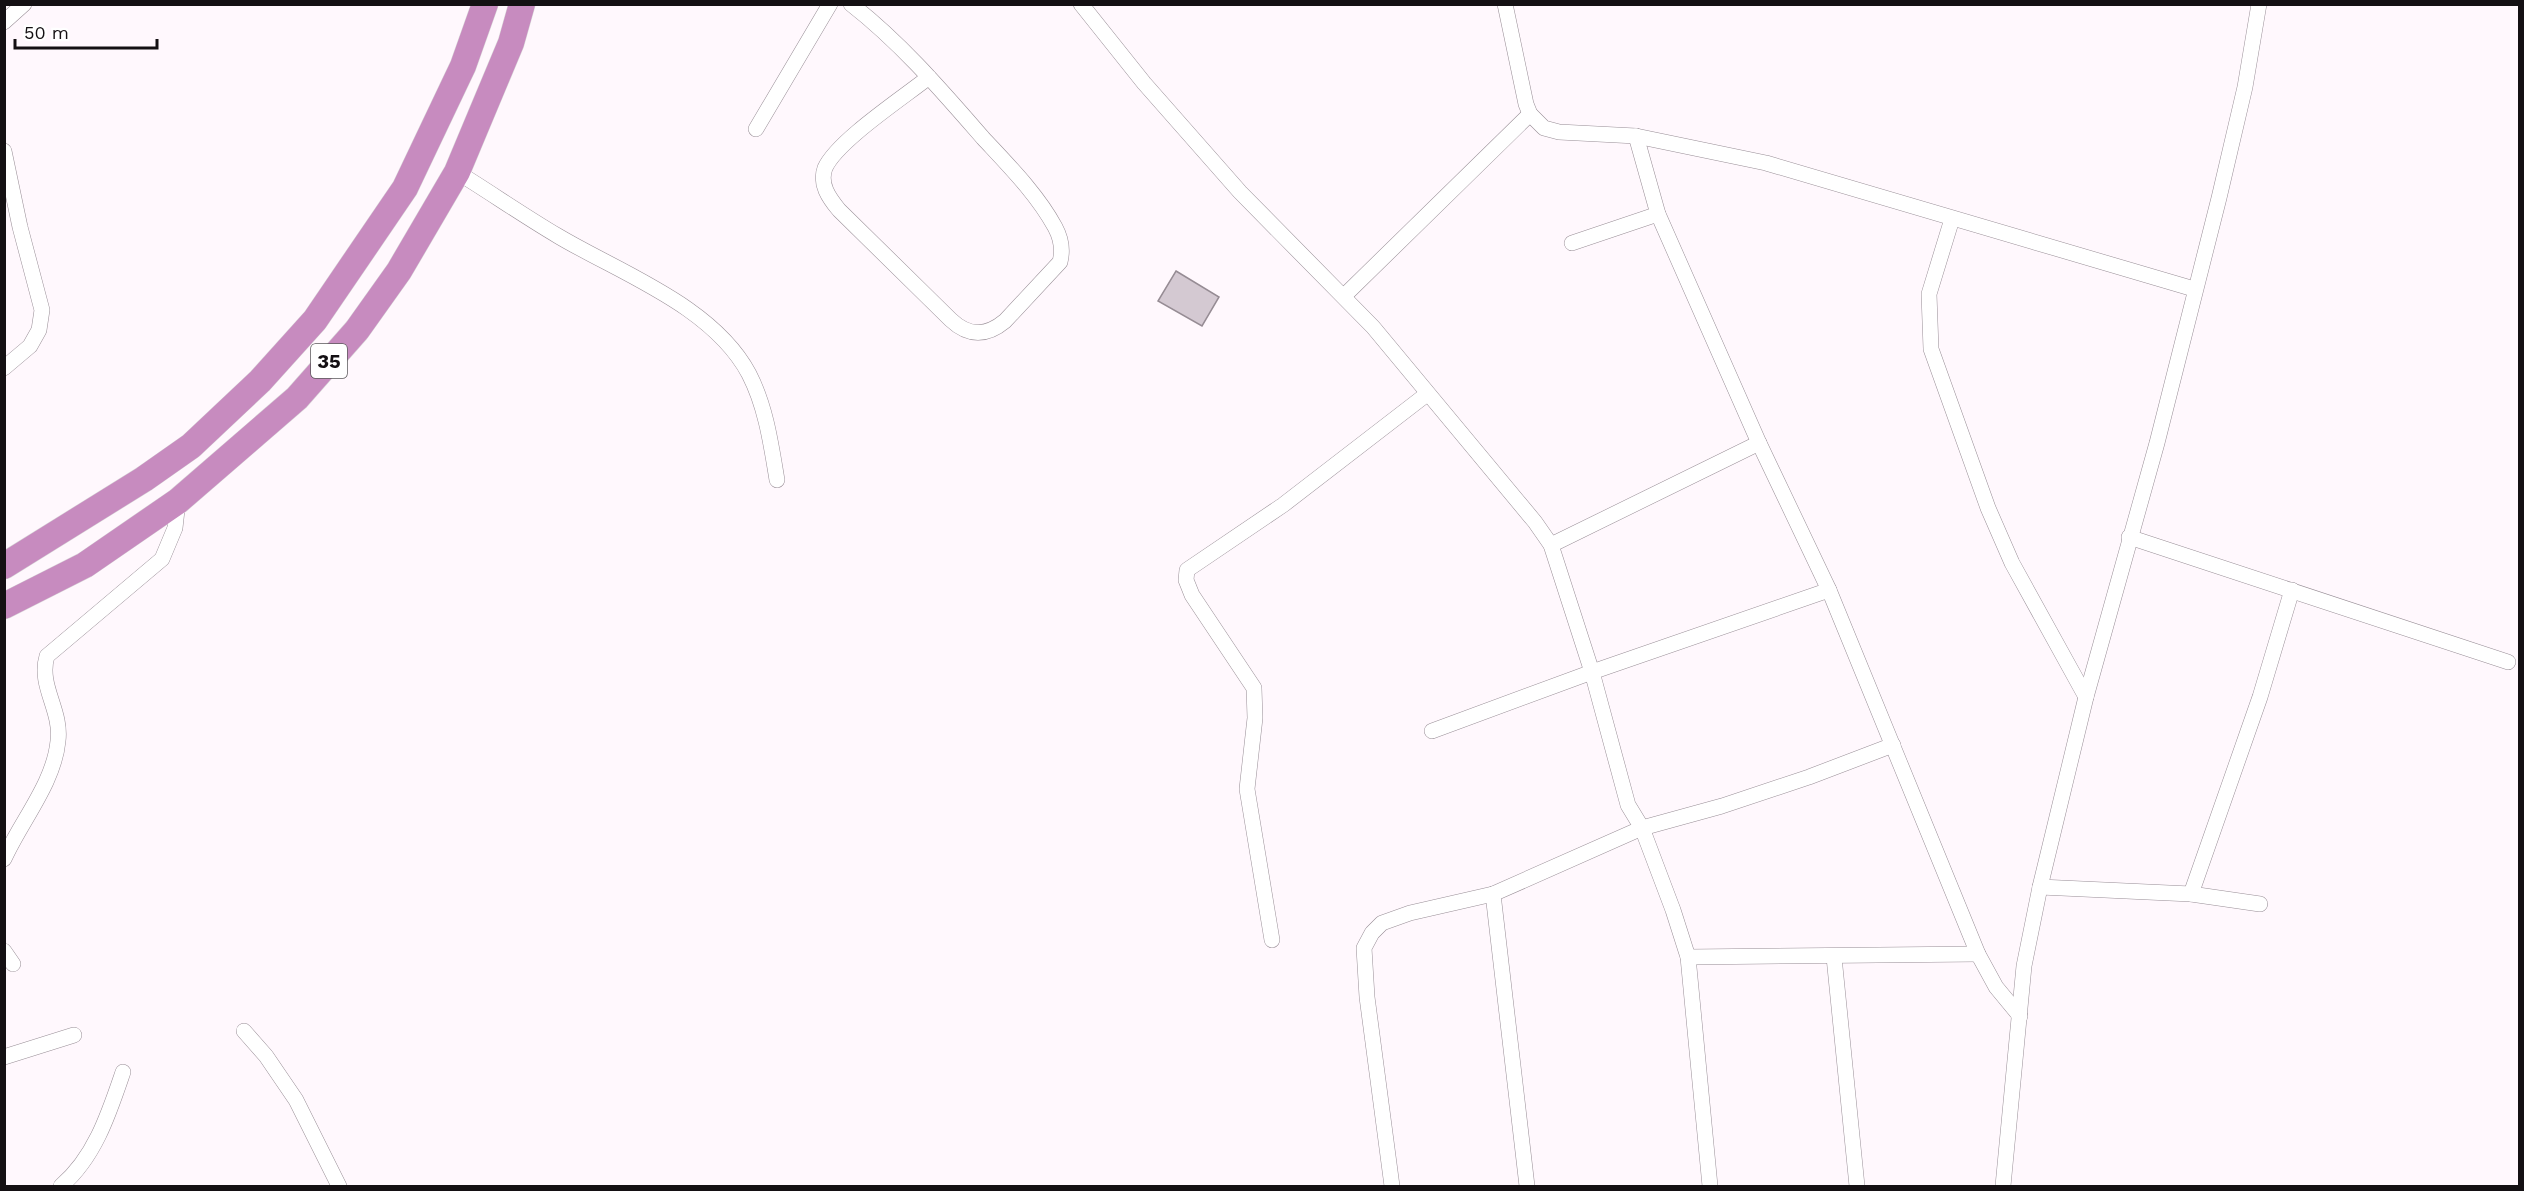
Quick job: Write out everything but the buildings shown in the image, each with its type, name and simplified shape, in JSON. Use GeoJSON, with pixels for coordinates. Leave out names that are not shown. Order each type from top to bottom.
{"type":"FeatureCollection","features":[{"type":"Feature","properties":{"kind":"highway","name":"35"},"geometry":{"type":"LineString","coordinates":[[4,567],[144,479],[191,446],[260,381],[315,320],[405,188],[463,66],[485,4]]}},
{"type":"Feature","properties":{"kind":"highway","name":"35"},"geometry":{"type":"LineString","coordinates":[[4,606],[85,565],[178,501],[297,398],[357,330],[399,271],[458,172],[511,43],[522,4]]}},
{"type":"Feature","properties":{"kind":"street"},"geometry":{"type":"LineString","coordinates":[[4,22],[24,4]]}},
{"type":"Feature","properties":{"kind":"street"},"geometry":{"type":"LineString","coordinates":[[756,129],[830,4]]}},
{"type":"Feature","properties":{"kind":"street"},"geometry":{"type":"LineString","coordinates":[[851,4],[881,27],[929,77],[1036,198],[1056,228],[1063,252],[1060,262],[1005,321],[995,329],[980,333],[959,328],[838,210],[827,195],[823,180],[825,168],[851,139],[929,77]]}},
{"type":"Feature","properties":{"kind":"street"},"geometry":{"type":"LineString","coordinates":[[1081,4],[1144,83],[1240,192],[1373,327],[1520,503],[1551,545],[1592,672],[1628,805],[1642,828],[1688,957],[1710,1186]]}},
{"type":"Feature","properties":{"kind":"street"},"geometry":{"type":"LineString","coordinates":[[1505,4],[1530,114],[1544,128],[1559,132],[1636,136],[1766,163],[2194,290]]}},
{"type":"Feature","properties":{"kind":"street"},"geometry":{"type":"LineString","coordinates":[[2003,1186],[2024,966],[2040,886],[2086,697],[2157,442],[2235,134],[2259,4]]}},
{"type":"Feature","properties":{"kind":"street"},"geometry":{"type":"LineString","coordinates":[[1344,296],[1530,114]]}},
{"type":"Feature","properties":{"kind":"street"},"geometry":{"type":"LineString","coordinates":[[1636,136],[1658,214],[1759,443],[1829,590],[1978,954],[1996,987],[2020,1016]]}},
{"type":"Feature","properties":{"kind":"street"},"geometry":{"type":"LineString","coordinates":[[4,151],[20,227],[42,310],[39,330],[30,346],[4,368]]}},
{"type":"Feature","properties":{"kind":"street"},"geometry":{"type":"LineString","coordinates":[[458,172],[558,236],[672,299],[725,343],[748,373],[766,418],[777,480]]}},
{"type":"Feature","properties":{"kind":"street"},"geometry":{"type":"LineString","coordinates":[[1572,243],[1658,214]]}},
{"type":"Feature","properties":{"kind":"street"},"geometry":{"type":"LineString","coordinates":[[1952,219],[1929,294],[1931,349],[1988,508],[2012,563],[2086,697]]}},
{"type":"Feature","properties":{"kind":"street"},"geometry":{"type":"LineString","coordinates":[[1272,940],[1247,789],[1255,718],[1254,688],[1192,595],[1186,580],[1187,570],[1283,505],[1427,394]]}},
{"type":"Feature","properties":{"kind":"street"},"geometry":{"type":"LineString","coordinates":[[1551,545],[1759,443]]}},
{"type":"Feature","properties":{"kind":"street"},"geometry":{"type":"LineString","coordinates":[[4,859],[44,783],[58,740],[57,718],[44,684],[43,669],[46,656],[162,559],[175,528],[178,501]]}},
{"type":"Feature","properties":{"kind":"street"},"geometry":{"type":"LineString","coordinates":[[2129,537],[2508,662]]}},
{"type":"Feature","properties":{"kind":"street"},"geometry":{"type":"LineString","coordinates":[[1432,731],[1592,672],[1829,590]]}},
{"type":"Feature","properties":{"kind":"street"},"geometry":{"type":"LineString","coordinates":[[2191,894],[2260,697],[2292,590]]}},
{"type":"Feature","properties":{"kind":"street"},"geometry":{"type":"LineString","coordinates":[[1392,1186],[1367,997],[1364,948],[1372,933],[1382,923],[1410,912],[1493,894],[1642,828],[1722,806],[1893,745]]}},
{"type":"Feature","properties":{"kind":"street"},"geometry":{"type":"LineString","coordinates":[[2040,886],[2191,894],[2260,904]]}},
{"type":"Feature","properties":{"kind":"street"},"geometry":{"type":"LineString","coordinates":[[1493,894],[1527,1186]]}},
{"type":"Feature","properties":{"kind":"street"},"geometry":{"type":"LineString","coordinates":[[1688,957],[1978,954]]}},
{"type":"Feature","properties":{"kind":"street"},"geometry":{"type":"LineString","coordinates":[[1834,957],[1857,1186]]}},
{"type":"Feature","properties":{"kind":"street"},"geometry":{"type":"LineString","coordinates":[[244,1031],[266,1056],[296,1100],[339,1186]]}},
{"type":"Feature","properties":{"kind":"street"},"geometry":{"type":"LineString","coordinates":[[4,1057],[74,1035]]}},
{"type":"Feature","properties":{"kind":"street"},"geometry":{"type":"LineString","coordinates":[[61,1186],[76,1173],[105,1124],[123,1072]]}}]}
